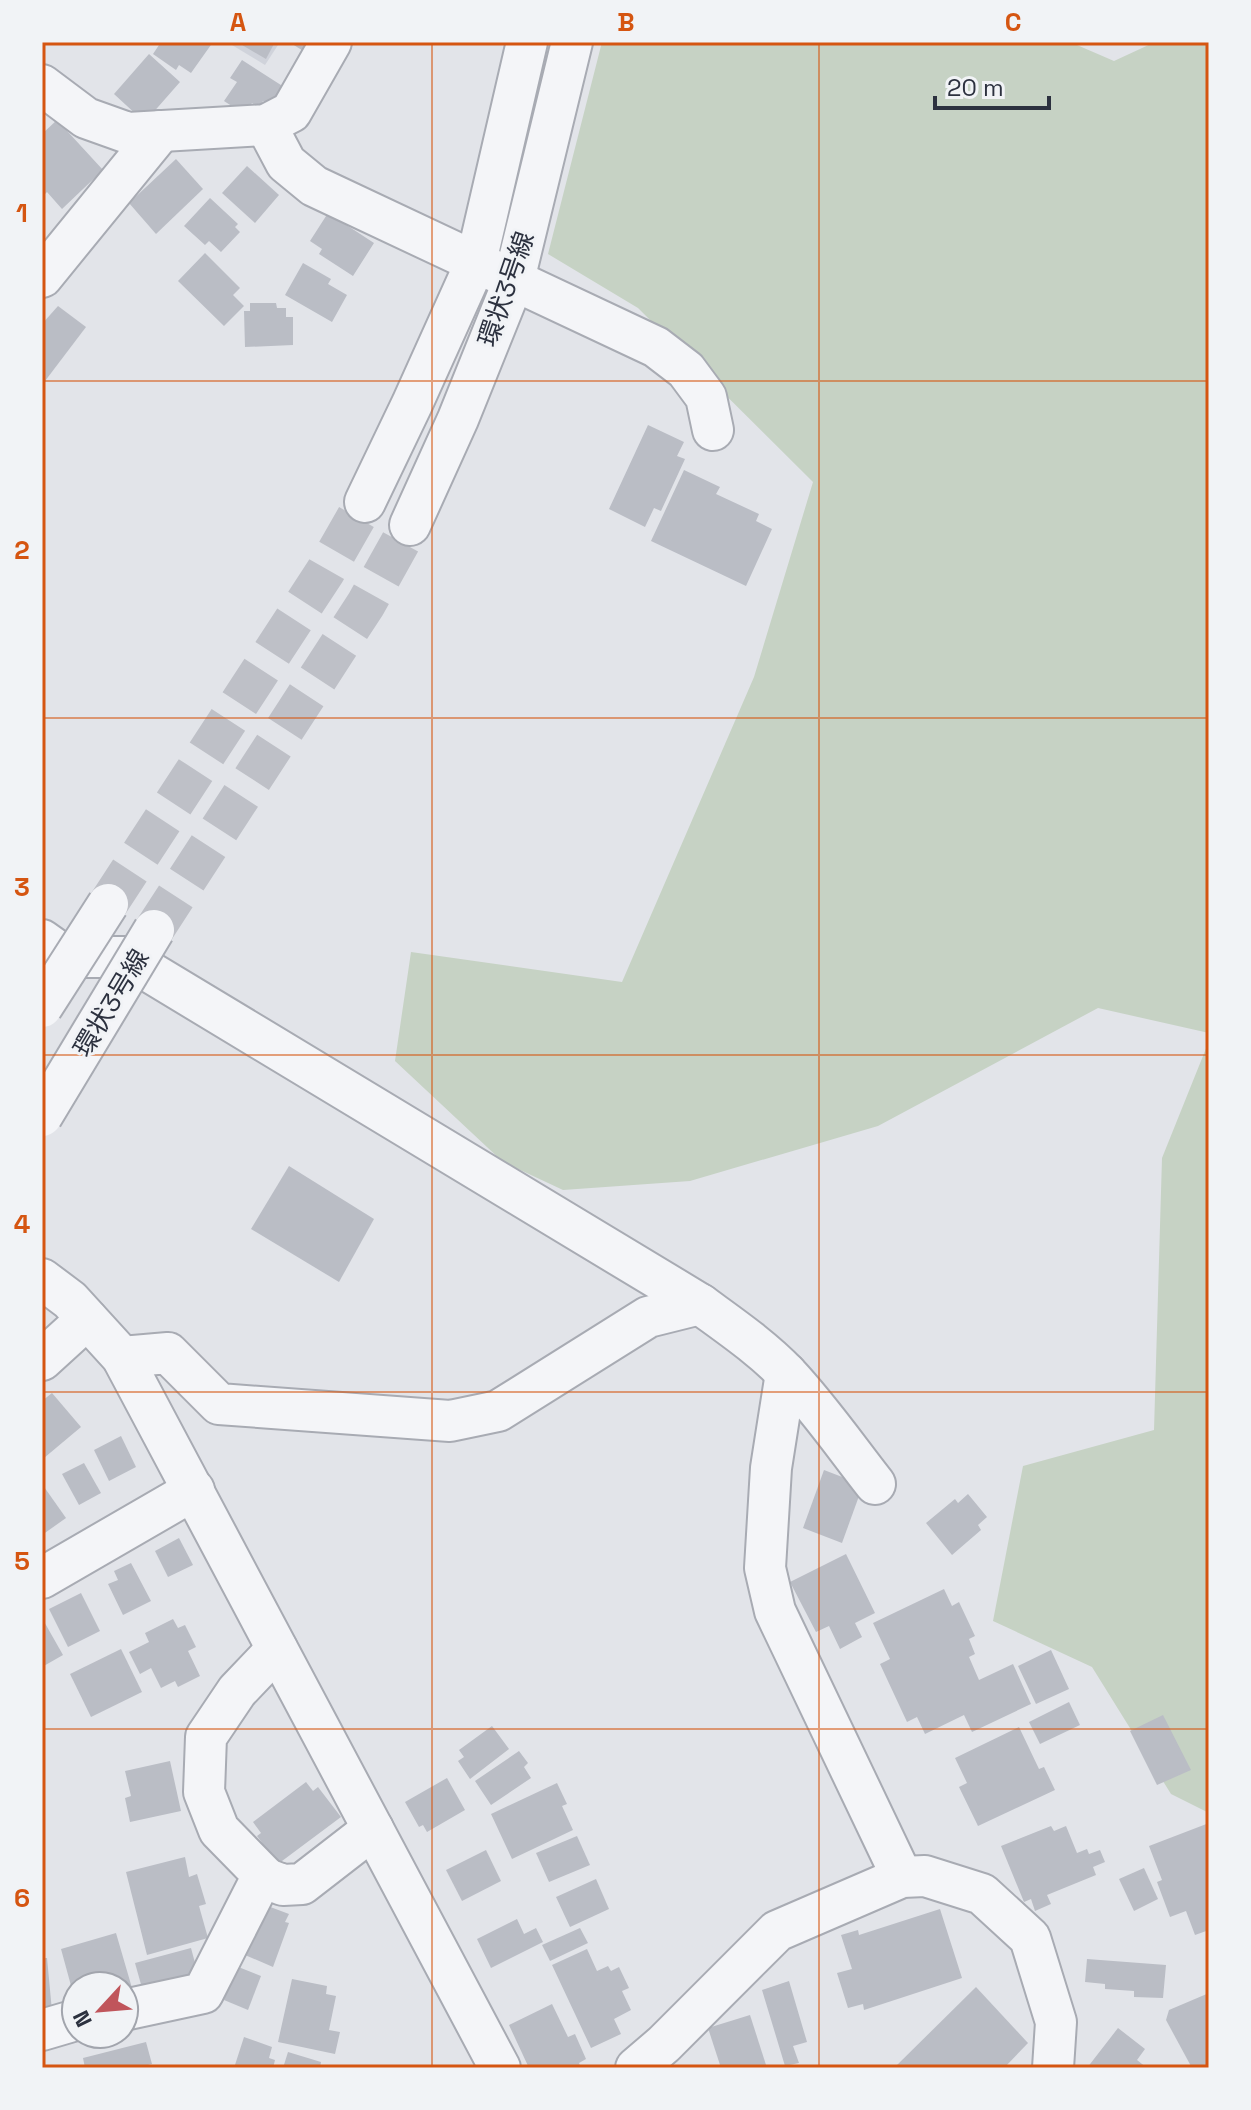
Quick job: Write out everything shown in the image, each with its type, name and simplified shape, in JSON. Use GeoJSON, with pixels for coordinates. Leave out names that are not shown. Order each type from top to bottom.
{"type":"FeatureCollection","features":[{"type":"Feature","properties":{"kind":"street"},"geometry":{"type":"LineString","coordinates":[[42,85],[86,118],[128,133],[266,125],[291,112],[331,42]]}},
{"type":"Feature","properties":{"kind":"street","name":"環状3号線"},"geometry":{"type":"LineString","coordinates":[[365,502],[476,262],[527,42]]}},
{"type":"Feature","properties":{"kind":"street","name":"環状3号線"},"geometry":{"type":"LineString","coordinates":[[410,525],[458,419],[514,280],[572,42]]}},
{"type":"Feature","properties":{"kind":"street"},"geometry":{"type":"LineString","coordinates":[[266,125],[286,163],[314,186],[656,347],[686,370],[706,397],[713,430]]}},
{"type":"Feature","properties":{"kind":"street"},"geometry":{"type":"LineString","coordinates":[[42,277],[161,131]]}},
{"type":"Feature","properties":{"kind":"street","name":"環状3号線"},"geometry":{"type":"LineString","coordinates":[[42,1007],[108,904]]}},
{"type":"Feature","properties":{"kind":"street","name":"環状3号線"},"geometry":{"type":"LineString","coordinates":[[42,1116],[154,930]]}},
{"type":"Feature","properties":{"kind":"street"},"geometry":{"type":"LineString","coordinates":[[42,940],[66,957],[125,957],[700,1304],[755,1344],[786,1373],[875,1484]]}},
{"type":"Feature","properties":{"kind":"street"},"geometry":{"type":"LineString","coordinates":[[42,1279],[70,1300],[122,1357],[500,2068]]}},
{"type":"Feature","properties":{"kind":"street"},"geometry":{"type":"LineString","coordinates":[[122,1357],[168,1353],[219,1404],[450,1421],[498,1411],[648,1317],[700,1304]]}},
{"type":"Feature","properties":{"kind":"street"},"geometry":{"type":"LineString","coordinates":[[42,1360],[87,1319]]}},
{"type":"Feature","properties":{"kind":"street"},"geometry":{"type":"LineString","coordinates":[[786,1373],[769,1497],[765,1568],[771,1597],[902,1877]]}},
{"type":"Feature","properties":{"kind":"street"},"geometry":{"type":"LineString","coordinates":[[42,1578],[194,1490]]}},
{"type":"Feature","properties":{"kind":"street"},"geometry":{"type":"LineString","coordinates":[[140,2007],[203,1993],[263,1875],[219,1830],[204,1792],[206,1737],[237,1691],[277,1649]]}},
{"type":"Feature","properties":{"kind":"street"},"geometry":{"type":"LineString","coordinates":[[262,1877],[283,1885],[302,1884],[373,1829]]}},
{"type":"Feature","properties":{"kind":"street"},"geometry":{"type":"LineString","coordinates":[[636,2068],[777,1931],[902,1877],[925,1876],[982,1894],[1030,1938],[1056,2022],[1053,2068]]}},
{"type":"Feature","properties":{"kind":"shaded area"},"geometry":{"type":"Polygon","coordinates":[[[227,42],[280,42],[265,65],[227,42]]]}},
{"type":"Feature","properties":{"kind":"green space"},"geometry":{"type":"Polygon","coordinates":[[[602,42],[1070,42],[1114,61],[1155,42],[1209,42],[1209,1033],[1098,1008],[878,1126],[690,1181],[563,1190],[503,1162],[395,1061],[411,952],[622,982],[754,677],[813,482],[638,308],[548,254],[602,42]]]}},
{"type":"Feature","properties":{"kind":"green space"},"geometry":{"type":"Polygon","coordinates":[[[1209,1041],[1209,1813],[1171,1794],[1092,1667],[993,1621],[1023,1466],[1154,1430],[1162,1158],[1209,1041]]]}},
{"type":"Feature","properties":{"kind":"building"},"geometry":{"type":"Polygon","coordinates":[[[161,42],[213,42],[191,73],[179,65],[176,70],[153,54],[161,42]]]}},
{"type":"Feature","properties":{"kind":"building"},"geometry":{"type":"Polygon","coordinates":[[[237,42],[275,42],[266,59],[237,42]]]}},
{"type":"Feature","properties":{"kind":"building"},"geometry":{"type":"Polygon","coordinates":[[[289,42],[322,42],[313,57],[289,42]]]}},
{"type":"Feature","properties":{"kind":"building"},"geometry":{"type":"Polygon","coordinates":[[[149,54],[180,82],[151,115],[145,110],[139,117],[114,94],[149,54]]]}},
{"type":"Feature","properties":{"kind":"building"},"geometry":{"type":"Polygon","coordinates":[[[242,60],[284,87],[271,106],[263,101],[259,108],[252,103],[244,114],[224,101],[237,82],[230,78],[242,60]]]}},
{"type":"Feature","properties":{"kind":"building"},"geometry":{"type":"Polygon","coordinates":[[[57,120],[103,170],[62,209],[47,192],[42,197],[42,134],[57,120]]]}},
{"type":"Feature","properties":{"kind":"building"},"geometry":{"type":"Polygon","coordinates":[[[176,159],[203,189],[156,234],[129,203],[176,159]]]}},
{"type":"Feature","properties":{"kind":"building"},"geometry":{"type":"Polygon","coordinates":[[[247,166],[279,195],[255,223],[222,193],[247,166]]]}},
{"type":"Feature","properties":{"kind":"building"},"geometry":{"type":"Polygon","coordinates":[[[210,198],[238,224],[235,227],[240,232],[221,252],[209,241],[205,245],[184,226],[210,198]]]}},
{"type":"Feature","properties":{"kind":"building"},"geometry":{"type":"Polygon","coordinates":[[[328,213],[374,243],[353,276],[319,254],[322,249],[310,241],[328,213]]]}},
{"type":"Feature","properties":{"kind":"building"},"geometry":{"type":"Polygon","coordinates":[[[205,253],[240,288],[233,295],[244,306],[224,326],[178,281],[205,253]]]}},
{"type":"Feature","properties":{"kind":"building"},"geometry":{"type":"Polygon","coordinates":[[[303,263],[331,279],[328,284],[347,295],[332,322],[285,295],[303,263]]]}},
{"type":"Feature","properties":{"kind":"building"},"geometry":{"type":"Polygon","coordinates":[[[250,303],[276,303],[277,308],[286,308],[286,317],[293,317],[293,345],[245,347],[244,311],[250,311],[250,303]]]}},
{"type":"Feature","properties":{"kind":"building"},"geometry":{"type":"Polygon","coordinates":[[[58,306],[86,327],[42,385],[42,324],[58,306]]]}},
{"type":"Feature","properties":{"kind":"building"},"geometry":{"type":"Polygon","coordinates":[[[648,425],[684,442],[677,456],[685,459],[661,511],[654,508],[645,527],[609,509],[648,425]]]}},
{"type":"Feature","properties":{"kind":"building"},"geometry":{"type":"Polygon","coordinates":[[[684,470],[720,487],[716,494],[759,514],[756,521],[772,529],[746,586],[651,541],[684,470]]]}},
{"type":"Feature","properties":{"kind":"building"},"geometry":{"type":"Polygon","coordinates":[[[289,1166],[374,1219],[339,1282],[251,1229],[289,1166]]]}},
{"type":"Feature","properties":{"kind":"building"},"geometry":{"type":"Polygon","coordinates":[[[52,1393],[81,1427],[44,1458],[42,1401],[52,1393]]]}},
{"type":"Feature","properties":{"kind":"building"},"geometry":{"type":"Polygon","coordinates":[[[121,1436],[136,1467],[109,1481],[94,1450],[121,1436]]]}},
{"type":"Feature","properties":{"kind":"building"},"geometry":{"type":"Polygon","coordinates":[[[84,1463],[101,1493],[79,1505],[62,1474],[84,1463]]]}},
{"type":"Feature","properties":{"kind":"building"},"geometry":{"type":"Polygon","coordinates":[[[824,1470],[863,1485],[842,1543],[803,1528],[824,1470]]]}},
{"type":"Feature","properties":{"kind":"building"},"geometry":{"type":"Polygon","coordinates":[[[42,1484],[66,1518],[42,1535],[42,1484]]]}},
{"type":"Feature","properties":{"kind":"building"},"geometry":{"type":"Polygon","coordinates":[[[968,1494],[987,1517],[978,1525],[981,1530],[952,1555],[926,1523],[955,1499],[958,1503],[968,1494]]]}},
{"type":"Feature","properties":{"kind":"building"},"geometry":{"type":"Polygon","coordinates":[[[179,1538],[193,1565],[168,1577],[155,1551],[179,1538]]]}},
{"type":"Feature","properties":{"kind":"building"},"geometry":{"type":"Polygon","coordinates":[[[846,1554],[875,1613],[855,1623],[862,1637],[840,1649],[829,1626],[816,1632],[790,1582],[846,1554]]]}},
{"type":"Feature","properties":{"kind":"building"},"geometry":{"type":"Polygon","coordinates":[[[131,1563],[151,1601],[123,1615],[108,1584],[118,1580],[114,1571],[131,1563]]]}},
{"type":"Feature","properties":{"kind":"building"},"geometry":{"type":"Polygon","coordinates":[[[944,1589],[952,1606],[959,1602],[975,1636],[969,1639],[975,1654],[969,1657],[979,1680],[1013,1664],[1031,1704],[972,1732],[964,1715],[925,1734],[917,1717],[907,1722],[880,1664],[890,1659],[873,1623],[944,1589]]]}},
{"type":"Feature","properties":{"kind":"building"},"geometry":{"type":"Polygon","coordinates":[[[81,1593],[100,1631],[68,1647],[49,1609],[81,1593]]]}},
{"type":"Feature","properties":{"kind":"building"},"geometry":{"type":"Polygon","coordinates":[[[42,1618],[63,1655],[42,1667],[42,1618]]]}},
{"type":"Feature","properties":{"kind":"building"},"geometry":{"type":"Polygon","coordinates":[[[173,1619],[178,1628],[185,1625],[196,1647],[188,1651],[200,1676],[178,1687],[175,1681],[161,1688],[151,1668],[140,1674],[129,1652],[149,1642],[145,1633],[173,1619]]]}},
{"type":"Feature","properties":{"kind":"building"},"geometry":{"type":"Polygon","coordinates":[[[121,1649],[142,1692],[91,1717],[70,1674],[121,1649]]]}},
{"type":"Feature","properties":{"kind":"building"},"geometry":{"type":"Polygon","coordinates":[[[1051,1650],[1069,1689],[1036,1704],[1018,1666],[1051,1650]]]}},
{"type":"Feature","properties":{"kind":"building"},"geometry":{"type":"Polygon","coordinates":[[[1069,1702],[1080,1725],[1040,1744],[1029,1722],[1069,1702]]]}},
{"type":"Feature","properties":{"kind":"building"},"geometry":{"type":"Polygon","coordinates":[[[1163,1715],[1191,1770],[1157,1785],[1130,1731],[1163,1715]]]}},
{"type":"Feature","properties":{"kind":"building"},"geometry":{"type":"Polygon","coordinates":[[[492,1726],[509,1749],[470,1779],[458,1761],[464,1757],[459,1750],[492,1726]]]}},
{"type":"Feature","properties":{"kind":"building"},"geometry":{"type":"Polygon","coordinates":[[[1019,1727],[1039,1769],[1044,1767],[1055,1790],[978,1826],[959,1787],[967,1783],[955,1758],[1019,1727]]]}},
{"type":"Feature","properties":{"kind":"building"},"geometry":{"type":"Polygon","coordinates":[[[519,1751],[528,1763],[524,1767],[531,1778],[491,1805],[475,1781],[519,1751]]]}},
{"type":"Feature","properties":{"kind":"building"},"geometry":{"type":"Polygon","coordinates":[[[170,1761],[181,1811],[130,1822],[125,1798],[131,1796],[125,1771],[170,1761]]]}},
{"type":"Feature","properties":{"kind":"building"},"geometry":{"type":"Polygon","coordinates":[[[447,1778],[465,1810],[427,1832],[423,1825],[419,1827],[405,1802],[447,1778]]]}},
{"type":"Feature","properties":{"kind":"building"},"geometry":{"type":"Polygon","coordinates":[[[306,1782],[313,1791],[318,1787],[341,1817],[278,1864],[257,1836],[261,1833],[253,1822],[306,1782]]]}},
{"type":"Feature","properties":{"kind":"building"},"geometry":{"type":"Polygon","coordinates":[[[557,1783],[567,1804],[562,1806],[573,1830],[512,1859],[491,1814],[557,1783]]]}},
{"type":"Feature","properties":{"kind":"building"},"geometry":{"type":"Polygon","coordinates":[[[1209,1823],[1209,1930],[1195,1935],[1186,1911],[1170,1917],[1157,1882],[1162,1880],[1149,1846],[1209,1823]]]}},
{"type":"Feature","properties":{"kind":"building"},"geometry":{"type":"Polygon","coordinates":[[[1051,1826],[1054,1831],[1066,1826],[1077,1853],[1087,1849],[1089,1854],[1100,1850],[1105,1862],[1093,1867],[1096,1875],[1047,1895],[1051,1904],[1035,1911],[1031,1899],[1024,1902],[1001,1846],[1051,1826]]]}},
{"type":"Feature","properties":{"kind":"building"},"geometry":{"type":"Polygon","coordinates":[[[577,1836],[590,1865],[549,1882],[536,1853],[577,1836]]]}},
{"type":"Feature","properties":{"kind":"building"},"geometry":{"type":"Polygon","coordinates":[[[486,1850],[501,1881],[462,1901],[446,1870],[486,1850]]]}},
{"type":"Feature","properties":{"kind":"building"},"geometry":{"type":"Polygon","coordinates":[[[185,1857],[189,1877],[197,1874],[206,1904],[199,1906],[208,1938],[147,1955],[126,1872],[185,1857]]]}},
{"type":"Feature","properties":{"kind":"building"},"geometry":{"type":"Polygon","coordinates":[[[1144,1868],[1158,1899],[1134,1911],[1119,1879],[1144,1868]]]}},
{"type":"Feature","properties":{"kind":"building"},"geometry":{"type":"Polygon","coordinates":[[[596,1879],[609,1909],[570,1927],[556,1897],[596,1879]]]}},
{"type":"Feature","properties":{"kind":"building"},"geometry":{"type":"Polygon","coordinates":[[[265,1905],[289,1914],[285,1922],[289,1923],[273,1967],[245,1955],[265,1905]]]}},
{"type":"Feature","properties":{"kind":"building"},"geometry":{"type":"Polygon","coordinates":[[[940,1909],[962,1978],[864,2010],[863,2004],[848,2008],[837,1973],[852,1969],[841,1935],[858,1930],[859,1935],[940,1909]]]}},
{"type":"Feature","properties":{"kind":"building"},"geometry":{"type":"Polygon","coordinates":[[[517,1919],[524,1934],[536,1928],[543,1942],[491,1968],[477,1939],[517,1919]]]}},
{"type":"Feature","properties":{"kind":"building"},"geometry":{"type":"Polygon","coordinates":[[[580,1928],[588,1943],[550,1961],[542,1945],[580,1928]]]}},
{"type":"Feature","properties":{"kind":"building"},"geometry":{"type":"Polygon","coordinates":[[[116,1933],[127,1970],[67,1970],[61,1949],[116,1933]]]}},
{"type":"Feature","properties":{"kind":"building"},"geometry":{"type":"Polygon","coordinates":[[[191,1948],[198,1974],[142,1988],[140,1970],[137,1970],[135,1963],[191,1948]]]}},
{"type":"Feature","properties":{"kind":"building"},"geometry":{"type":"Polygon","coordinates":[[[587,1949],[597,1971],[608,1966],[611,1971],[619,1967],[629,1988],[622,1991],[631,2010],[614,2019],[621,2034],[591,2048],[552,1965],[587,1949]]]}},
{"type":"Feature","properties":{"kind":"building"},"geometry":{"type":"Polygon","coordinates":[[[42,1958],[47,1958],[52,2011],[42,2012],[42,1958]]]}},
{"type":"Feature","properties":{"kind":"building"},"geometry":{"type":"Polygon","coordinates":[[[1087,1959],[1166,1965],[1163,1998],[1134,1997],[1134,1991],[1105,1989],[1105,1984],[1085,1982],[1087,1959]]]}},
{"type":"Feature","properties":{"kind":"building"},"geometry":{"type":"Polygon","coordinates":[[[236,1966],[261,1976],[248,2010],[224,2000],[236,1966]]]}},
{"type":"Feature","properties":{"kind":"building"},"geometry":{"type":"Polygon","coordinates":[[[292,1979],[327,1986],[326,1994],[336,1996],[329,2030],[340,2032],[335,2054],[278,2042],[292,1979]]]}},
{"type":"Feature","properties":{"kind":"building"},"geometry":{"type":"Polygon","coordinates":[[[789,1981],[807,2042],[793,2046],[799,2063],[785,2066],[762,1990],[789,1981]]]}},
{"type":"Feature","properties":{"kind":"building"},"geometry":{"type":"Polygon","coordinates":[[[976,1987],[1028,2043],[1004,2068],[894,2068],[976,1987]]]}},
{"type":"Feature","properties":{"kind":"building"},"geometry":{"type":"Polygon","coordinates":[[[1209,1993],[1209,2068],[1192,2068],[1166,2020],[1169,2010],[1209,1993]]]}},
{"type":"Feature","properties":{"kind":"building"},"geometry":{"type":"Polygon","coordinates":[[[552,2004],[568,2037],[575,2034],[586,2059],[579,2063],[581,2068],[529,2068],[509,2025],[552,2004]]]}},
{"type":"Feature","properties":{"kind":"building"},"geometry":{"type":"Polygon","coordinates":[[[750,2015],[767,2068],[721,2068],[708,2028],[750,2015]]]}},
{"type":"Feature","properties":{"kind":"building"},"geometry":{"type":"Polygon","coordinates":[[[1118,2028],[1145,2049],[1137,2060],[1147,2068],[1087,2068],[1118,2028]]]}},
{"type":"Feature","properties":{"kind":"building"},"geometry":{"type":"Polygon","coordinates":[[[244,2037],[272,2047],[269,2058],[275,2060],[273,2068],[234,2068],[244,2037]]]}},
{"type":"Feature","properties":{"kind":"building"},"geometry":{"type":"Polygon","coordinates":[[[146,2042],[152,2064],[144,2068],[85,2068],[83,2058],[114,2050],[140,2050],[140,2044],[146,2042]]]}},
{"type":"Feature","properties":{"kind":"building"},"geometry":{"type":"Polygon","coordinates":[[[288,2052],[321,2062],[320,2068],[283,2068],[288,2052]]]}},
{"type":"Feature","properties":{"kind":"tunnel"},"geometry":{"type":"LineString","coordinates":[[108,904],[325,572],[365,502]]}},
{"type":"Feature","properties":{"kind":"tunnel"},"geometry":{"type":"LineString","coordinates":[[154,930],[366,604],[410,525]]}}]}
